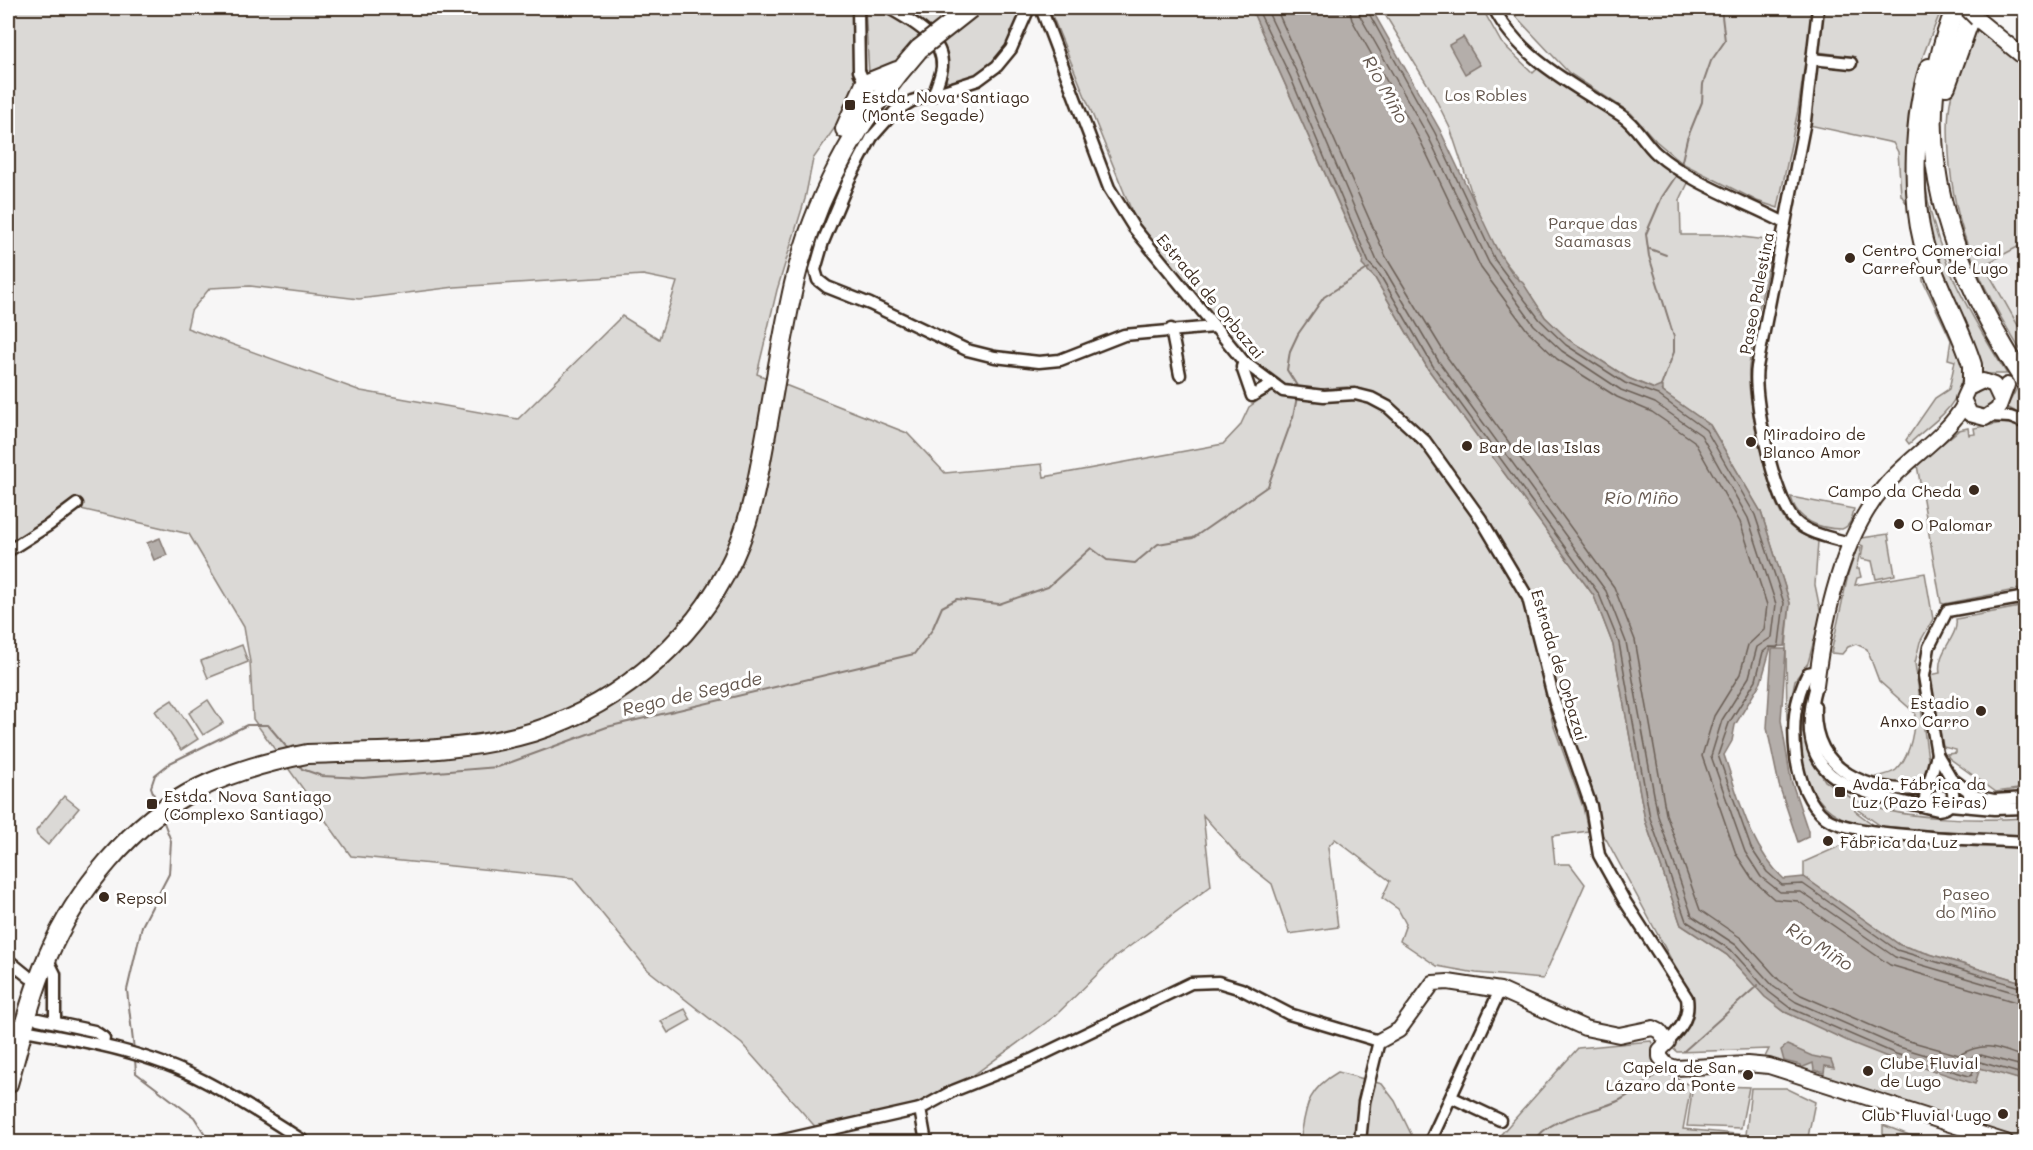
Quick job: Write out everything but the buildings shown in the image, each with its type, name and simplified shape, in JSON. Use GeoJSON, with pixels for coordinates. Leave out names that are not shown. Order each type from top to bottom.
{"type":"FeatureCollection","features":[{"type":"Feature","properties":{"kind":"highway"},"geometry":{"type":"LineString","coordinates":[[822,197],[864,133],[900,69],[919,48],[971,8]]}},
{"type":"Feature","properties":{"kind":"highway"},"geometry":{"type":"LineString","coordinates":[[1956,8],[1937,44],[1922,94],[1916,204],[1923,242],[1972,365],[1972,384]]}},
{"type":"Feature","properties":{"kind":"highway"},"geometry":{"type":"LineString","coordinates":[[1935,132],[1944,92],[1975,13]]}},
{"type":"Feature","properties":{"kind":"highway"},"geometry":{"type":"LineString","coordinates":[[1948,25],[1933,109],[1934,160],[1950,235],[2013,380]]}},
{"type":"Feature","properties":{"kind":"highway"},"geometry":{"type":"LineString","coordinates":[[8,1084],[18,1031],[63,924],[107,862],[136,832],[198,788],[279,760],[307,754],[483,743],[532,732],[574,716],[614,694],[645,672],[701,614],[740,543],[754,499],[794,283],[816,239],[822,179],[828,160],[865,84],[900,69]]}},
{"type":"Feature","properties":{"kind":"street"},"geometry":{"type":"LineString","coordinates":[[858,8],[859,71],[865,84]]}},
{"type":"Feature","properties":{"kind":"street"},"geometry":{"type":"LineString","coordinates":[[889,8],[920,27],[940,49],[942,68],[934,94]]}},
{"type":"Feature","properties":{"kind":"street"},"geometry":{"type":"LineString","coordinates":[[1029,8],[1011,49],[998,66],[978,80],[912,101],[864,133],[849,180],[816,239],[815,270],[818,280],[827,287],[870,304],[967,350],[995,357],[1039,362],[1060,360],[1124,335],[1171,329],[1214,327]]}},
{"type":"Feature","properties":{"kind":"street","name":"Estrada de Orbazai"},"geometry":{"type":"LineString","coordinates":[[1041,8],[1109,188],[1134,228],[1244,362],[1271,385],[1283,391],[1324,396],[1355,394],[1371,398],[1388,407],[1425,441],[1481,519],[1528,598],[1554,700],[1590,806],[1599,855],[1624,900],[1687,998],[1689,1007],[1683,1026],[1668,1042]]}},
{"type":"Feature","properties":{"kind":"street","name":"Paseo Palestina"},"geometry":{"type":"LineString","coordinates":[[1818,8],[1804,121],[1756,376],[1759,414],[1782,496],[1790,515],[1810,531],[1850,543]]}},
{"type":"Feature","properties":{"kind":"street"},"geometry":{"type":"LineString","coordinates":[[1966,8],[1975,13],[2025,59]]}},
{"type":"Feature","properties":{"kind":"street"},"geometry":{"type":"LineString","coordinates":[[1492,12],[1513,37],[1541,62],[1625,117],[1655,152],[1694,178],[1785,223]]}},
{"type":"Feature","properties":{"kind":"street"},"geometry":{"type":"LineString","coordinates":[[1812,59],[1851,63]]}},
{"type":"Feature","properties":{"kind":"street"},"geometry":{"type":"LineString","coordinates":[[1171,329],[1180,375]]}},
{"type":"Feature","properties":{"kind":"street"},"geometry":{"type":"LineString","coordinates":[[1244,362],[1242,367],[1252,396],[1271,385]]}},
{"type":"Feature","properties":{"kind":"street"},"geometry":{"type":"LineString","coordinates":[[2013,380],[1983,381],[1972,384],[1965,393],[1964,405],[1949,425],[1883,487],[1862,518],[1843,559],[1808,719],[1809,736],[1817,756],[1826,769],[1861,792],[1895,802],[1930,806],[1943,810],[1950,805],[1994,809],[2025,808]]}},
{"type":"Feature","properties":{"kind":"street"},"geometry":{"type":"LineString","coordinates":[[1990,416],[1998,410],[2013,380]]}},
{"type":"Feature","properties":{"kind":"street"},"geometry":{"type":"LineString","coordinates":[[1964,405],[1975,417]]}},
{"type":"Feature","properties":{"kind":"street"},"geometry":{"type":"LineString","coordinates":[[1949,425],[1963,418],[1990,416],[2010,417],[2025,423]]}},
{"type":"Feature","properties":{"kind":"street"},"geometry":{"type":"LineString","coordinates":[[8,551],[77,504]]}},
{"type":"Feature","properties":{"kind":"street"},"geometry":{"type":"LineString","coordinates":[[1930,806],[1925,798],[1936,754],[1924,665],[1941,622],[1947,611],[2025,597]]}},
{"type":"Feature","properties":{"kind":"street"},"geometry":{"type":"LineString","coordinates":[[1817,678],[1808,673],[1799,690],[1794,717],[1794,738],[1803,783],[1813,805],[1827,819],[1855,829],[2025,842]]}},
{"type":"Feature","properties":{"kind":"street"},"geometry":{"type":"LineString","coordinates":[[1817,678],[1815,715],[1818,738],[1829,757],[1837,765],[1863,782],[1887,790],[1927,788],[1940,781],[1948,784],[1953,791],[1994,800],[2025,798]]}},
{"type":"Feature","properties":{"kind":"street"},"geometry":{"type":"LineString","coordinates":[[1936,754],[1951,778],[1975,796]]}},
{"type":"Feature","properties":{"kind":"street"},"geometry":{"type":"LineString","coordinates":[[1950,805],[1953,791]]}},
{"type":"Feature","properties":{"kind":"street"},"geometry":{"type":"LineString","coordinates":[[47,958],[55,974],[55,1021]]}},
{"type":"Feature","properties":{"kind":"street"},"geometry":{"type":"LineString","coordinates":[[8,960],[29,977],[39,981]]}},
{"type":"Feature","properties":{"kind":"street"},"geometry":{"type":"LineString","coordinates":[[775,1143],[804,1134],[920,1109],[953,1092],[1030,1060],[1191,983],[1218,982],[1241,989],[1289,1014],[1379,1041],[1399,1030],[1433,983],[1448,982],[1500,990],[1585,1028],[1619,1035],[1653,1028],[1659,1031],[1668,1042],[1660,1050],[1660,1057],[1673,1067],[1747,1064],[1769,1066],[2006,1143]]}},
{"type":"Feature","properties":{"kind":"street"},"geometry":{"type":"LineString","coordinates":[[1430,1143],[1500,990]]}},
{"type":"Feature","properties":{"kind":"street"},"geometry":{"type":"LineString","coordinates":[[18,1031],[55,1021],[94,1032],[104,1038],[103,1045]]}},
{"type":"Feature","properties":{"kind":"street"},"geometry":{"type":"LineString","coordinates":[[18,1031],[103,1045],[151,1059],[202,1080],[305,1143]]}},
{"type":"Feature","properties":{"kind":"street"},"geometry":{"type":"LineString","coordinates":[[1360,1143],[1364,1102],[1379,1041]]}},
{"type":"Feature","properties":{"kind":"street"},"geometry":{"type":"LineString","coordinates":[[1451,1097],[1500,1120]]}},
{"type":"Feature","properties":{"kind":"street"},"geometry":{"type":"LineString","coordinates":[[920,1109],[926,1143]]}},
{"type":"Feature","properties":{"kind":"shaded area"},"geometry":{"type":"Polygon","coordinates":[[[2025,236],[2025,338],[1984,265],[2025,236]]]}},
{"type":"Feature","properties":{"kind":"green space"},"geometry":{"type":"Polygon","coordinates":[[[8,8],[852,8],[855,89],[843,116],[813,159],[805,199],[777,290],[757,374],[907,433],[945,473],[1042,464],[1044,477],[1223,444],[1240,426],[1249,407],[1273,390],[1282,394],[1280,380],[1246,355],[1135,219],[1049,8],[1251,8],[1363,259],[1363,265],[1375,278],[1428,369],[1594,596],[1613,645],[1645,820],[1681,925],[1727,955],[1765,997],[1785,1012],[1895,1060],[1935,1071],[1940,1065],[1988,1069],[2025,1081],[2025,1142],[1765,1057],[1769,1049],[1677,1052],[1671,1047],[1692,1019],[1692,998],[1606,839],[1597,830],[1560,710],[1529,593],[1518,571],[1443,455],[1391,403],[1374,393],[1347,387],[1322,389],[1325,400],[1360,399],[1378,404],[1423,445],[1460,494],[1517,588],[1525,607],[1553,724],[1583,807],[1588,831],[1552,836],[1555,864],[1570,864],[1585,884],[1543,979],[1476,973],[1437,966],[1400,941],[1406,924],[1398,909],[1382,898],[1390,881],[1335,839],[1328,847],[1338,927],[1289,934],[1272,884],[1242,860],[1203,815],[1211,886],[1114,958],[1055,1016],[946,1095],[819,1131],[742,1044],[648,970],[573,878],[351,856],[253,719],[250,662],[244,627],[189,534],[68,506],[8,545],[8,8]],[[643,275],[455,287],[359,299],[250,286],[210,288],[191,311],[187,328],[361,391],[518,419],[622,316],[659,339],[677,282],[643,275]]]}},
{"type":"Feature","properties":{"kind":"green space"},"geometry":{"type":"Polygon","coordinates":[[[865,8],[954,8],[888,69],[869,73],[865,8]]]}},
{"type":"Feature","properties":{"kind":"green space"},"geometry":{"type":"Polygon","coordinates":[[[983,8],[1025,8],[1006,47],[988,68],[977,76],[948,84],[940,43],[983,8]]]}},
{"type":"Feature","properties":{"kind":"green space","name":"Parque das Saamasas"},"geometry":{"type":"Polygon","coordinates":[[[1381,8],[1482,8],[1501,42],[1533,73],[1538,68],[1621,121],[1650,156],[1688,183],[1680,200],[1681,235],[1726,235],[1774,241],[1751,352],[1749,381],[1751,400],[1759,445],[1778,507],[1791,527],[1818,541],[1815,585],[1821,614],[1808,663],[1795,680],[1787,720],[1786,647],[1790,603],[1761,512],[1710,425],[1663,392],[1663,387],[1655,389],[1628,378],[1569,340],[1545,317],[1501,257],[1473,204],[1475,203],[1450,128],[1431,90],[1381,8]]]}},
{"type":"Feature","properties":{"kind":"green space"},"geometry":{"type":"Polygon","coordinates":[[[1508,8],[1813,8],[1798,110],[1778,208],[1757,201],[1682,163],[1656,141],[1631,113],[1569,73],[1508,8]]]}},
{"type":"Feature","properties":{"kind":"green space"},"geometry":{"type":"Polygon","coordinates":[[[1822,8],[1942,8],[1921,61],[1912,94],[1908,127],[1909,161],[1922,228],[1965,357],[1963,375],[1954,400],[1941,416],[1909,444],[1906,440],[1935,398],[1949,389],[1955,361],[1948,359],[1951,340],[1923,281],[1921,257],[1909,222],[1909,207],[1901,195],[1898,152],[1893,143],[1809,125],[1817,66],[1853,67],[1855,57],[1818,52],[1822,8]]]}},
{"type":"Feature","properties":{"kind":"green space"},"geometry":{"type":"Polygon","coordinates":[[[1976,27],[2025,66],[2025,243],[1984,265],[2025,338],[2025,357],[1996,309],[1973,260],[1964,235],[1952,181],[1948,132],[1950,105],[1971,32],[1976,27]]]}},
{"type":"Feature","properties":{"kind":"green space"},"geometry":{"type":"Polygon","coordinates":[[[1923,125],[1925,180],[1936,232],[1967,306],[2007,374],[1982,374],[1981,362],[1948,296],[1924,221],[1923,125]]]}},
{"type":"Feature","properties":{"kind":"green space"},"geometry":{"type":"Polygon","coordinates":[[[1981,386],[1991,390],[1995,404],[1988,411],[1978,412],[1971,405],[1970,396],[1981,386]]]}},
{"type":"Feature","properties":{"kind":"green space"},"geometry":{"type":"Polygon","coordinates":[[[2017,388],[2025,401],[2025,417],[2007,407],[2017,388]]]}},
{"type":"Feature","properties":{"kind":"green space","name":"Campo da Cheda"},"geometry":{"type":"Polygon","coordinates":[[[2002,423],[2021,425],[2025,429],[2025,588],[1944,604],[1941,603],[1917,465],[1959,430],[1968,428],[1969,435],[1975,434],[1974,428],[2002,423]]]}},
{"type":"Feature","properties":{"kind":"green space"},"geometry":{"type":"Polygon","coordinates":[[[1791,497],[1854,509],[1852,518],[1842,529],[1817,525],[1798,512],[1791,497]]]}},
{"type":"Feature","properties":{"kind":"green space"},"geometry":{"type":"Polygon","coordinates":[[[1888,534],[1895,575],[1876,579],[1872,561],[1861,559],[1863,546],[1859,544],[1862,538],[1888,534]]]}},
{"type":"Feature","properties":{"kind":"green space"},"geometry":{"type":"Polygon","coordinates":[[[1857,547],[1861,548],[1856,569],[1859,569],[1861,577],[1857,578],[1855,585],[1925,573],[1933,619],[1920,642],[1915,663],[1929,766],[1922,777],[1910,782],[1890,784],[1873,778],[1896,770],[1905,758],[1911,743],[1915,713],[1879,681],[1867,649],[1856,644],[1848,647],[1842,654],[1831,653],[1848,575],[1857,547]]]}},
{"type":"Feature","properties":{"kind":"green space","name":"Estadio Anxo Carro"},"geometry":{"type":"Polygon","coordinates":[[[2025,606],[2025,788],[1996,792],[1949,758],[1947,754],[1956,753],[1956,750],[1943,747],[1930,675],[1940,673],[1941,658],[1954,632],[1956,619],[2025,606]]]}},
{"type":"Feature","properties":{"kind":"green space"},"geometry":{"type":"Polygon","coordinates":[[[242,645],[248,662],[208,678],[201,661],[242,645]]]}},
{"type":"Feature","properties":{"kind":"green space"},"geometry":{"type":"Polygon","coordinates":[[[1804,690],[1802,731],[1811,757],[1825,781],[1853,799],[1855,811],[1875,826],[1850,821],[1830,811],[1816,796],[1807,778],[1802,758],[1800,736],[1804,690]]]}},
{"type":"Feature","properties":{"kind":"green space"},"geometry":{"type":"Polygon","coordinates":[[[172,700],[198,739],[181,750],[155,711],[172,700]]]}},
{"type":"Feature","properties":{"kind":"green space"},"geometry":{"type":"Polygon","coordinates":[[[208,700],[223,723],[203,735],[189,713],[208,700]]]}},
{"type":"Feature","properties":{"kind":"green space"},"geometry":{"type":"Polygon","coordinates":[[[64,796],[79,808],[48,845],[37,835],[36,831],[64,796]]]}},
{"type":"Feature","properties":{"kind":"green space"},"geometry":{"type":"Polygon","coordinates":[[[1856,800],[1893,812],[1939,818],[2025,818],[2025,838],[1881,826],[1858,810],[1856,800]]]}},
{"type":"Feature","properties":{"kind":"green space","name":"Paseo do Miño"},"geometry":{"type":"Polygon","coordinates":[[[1853,836],[2025,846],[2025,983],[1900,945],[1804,877],[1804,862],[1847,843],[1853,836]]]}},
{"type":"Feature","properties":{"kind":"green space"},"geometry":{"type":"Polygon","coordinates":[[[685,1009],[691,1020],[668,1033],[661,1021],[685,1009]]]}},
{"type":"Feature","properties":{"kind":"green space"},"geometry":{"type":"Polygon","coordinates":[[[1651,1041],[1666,1068],[1691,1086],[1683,1129],[1746,1135],[1751,1088],[1786,1088],[1815,1102],[1807,1142],[1494,1142],[1578,1048],[1651,1041]]]}},
{"type":"Feature","properties":{"kind":"green space"},"geometry":{"type":"Polygon","coordinates":[[[1338,1072],[1382,1084],[1395,1101],[1415,1142],[1300,1142],[1306,1110],[1313,1094],[1319,1086],[1338,1072]]]}},
{"type":"Feature","properties":{"kind":"green space"},"geometry":{"type":"Polygon","coordinates":[[[1693,1085],[1749,1087],[1741,1128],[1687,1126],[1693,1085]]]}},
{"type":"Feature","properties":{"kind":"green space"},"geometry":{"type":"Polygon","coordinates":[[[1883,1125],[1909,1135],[1944,1142],[1883,1142],[1883,1125]]]}},
{"type":"Feature","properties":{"kind":"water","name":"Río Miño"},"geometry":{"type":"Polygon","coordinates":[[[1251,8],[1371,8],[1440,130],[1496,248],[1545,317],[1569,340],[1628,378],[1654,389],[1661,386],[1663,392],[1710,425],[1761,512],[1790,603],[1785,646],[1771,647],[1761,682],[1735,725],[1732,741],[1724,755],[1754,837],[1772,867],[1784,879],[1804,877],[1900,945],[2025,983],[2025,1081],[1980,1068],[1975,1084],[1938,1072],[1937,1069],[1935,1071],[1895,1060],[1852,1043],[1785,1012],[1765,997],[1727,955],[1681,925],[1645,820],[1613,645],[1594,596],[1428,369],[1375,278],[1362,265],[1363,258],[1251,8]]]}},
{"type":"Feature","properties":{"kind":"water"},"geometry":{"type":"Polygon","coordinates":[[[1463,37],[1480,65],[1465,74],[1449,45],[1463,37]]]}},
{"type":"Feature","properties":{"kind":"water"},"geometry":{"type":"Polygon","coordinates":[[[160,538],[167,555],[154,560],[147,543],[160,538]]]}},
{"type":"Feature","properties":{"kind":"water"},"geometry":{"type":"Polygon","coordinates":[[[1772,649],[1786,649],[1781,720],[1791,780],[1808,831],[1808,837],[1798,842],[1779,785],[1767,728],[1772,649]]]}},
{"type":"Feature","properties":{"kind":"water"},"geometry":{"type":"Polygon","coordinates":[[[1787,1045],[1812,1056],[1831,1060],[1834,1068],[1825,1066],[1824,1073],[1814,1070],[1813,1063],[1801,1068],[1800,1065],[1784,1061],[1781,1050],[1787,1045]]]}},
{"type":"Feature","properties":{"kind":"waterway"},"geometry":{"type":"LineString","coordinates":[[1681,165],[1687,139],[1702,102],[1703,84],[1711,61],[1725,41],[1721,8]]}},
{"type":"Feature","properties":{"kind":"waterway"},"geometry":{"type":"LineString","coordinates":[[1661,386],[1674,352],[1674,337],[1649,256],[1646,234],[1662,197],[1678,173]]}},
{"type":"Feature","properties":{"kind":"waterway"},"geometry":{"type":"LineString","coordinates":[[1650,249],[1666,255]]}},
{"type":"Feature","properties":{"kind":"waterway","name":"Rego de Segade"},"geometry":{"type":"LineString","coordinates":[[1299,389],[1287,370],[1290,351],[1298,334],[1324,297],[1369,268]]}},
{"type":"Feature","properties":{"kind":"waterway","name":"Rego de Segade"},"geometry":{"type":"LineString","coordinates":[[298,762],[302,769],[322,776],[363,778],[498,767],[607,727],[914,654],[932,630],[942,607],[957,599],[999,604],[1048,587],[1091,548],[1107,560],[1135,563],[1158,544],[1193,538],[1268,486],[1293,417],[1297,397]]}},
{"type":"Feature","properties":{"kind":"waterway","name":"Rego de Segade"},"geometry":{"type":"LineString","coordinates":[[157,804],[151,787],[155,775],[170,763],[247,725],[268,725],[289,750]]}},
{"type":"Feature","properties":{"kind":"waterway","name":"Rego de Segade"},"geometry":{"type":"LineString","coordinates":[[134,1050],[127,990],[142,926],[169,874],[171,841],[163,820]]}},
{"type":"Feature","properties":{"kind":"waterway"},"geometry":{"type":"LineString","coordinates":[[1684,1051],[1758,985]]}},
{"type":"Feature","properties":{"kind":"waterway","name":"Rego de Segade"},"geometry":{"type":"LineString","coordinates":[[135,1059],[136,1073],[194,1117],[210,1142]]}},
{"type":"Feature","properties":{"kind":"waterway"},"geometry":{"type":"LineString","coordinates":[[1535,1142],[1540,1134],[1549,1127],[1572,1116],[1620,1100],[1661,1070]]}},
{"type":"Feature","properties":{"kind":"place","name":"Estda. Nova Santiago (Monte Segade)"},"geometry":{"type":"Point","coordinates":[850,105]}},
{"type":"Feature","properties":{"kind":"place","name":"Centro Comercial Carrefour de Lugo"},"geometry":{"type":"Point","coordinates":[1850,258]}},
{"type":"Feature","properties":{"kind":"place","name":"Miradoiro de Blanco Amor"},"geometry":{"type":"Point","coordinates":[1751,442]}},
{"type":"Feature","properties":{"kind":"place","name":"Bar de las Islas"},"geometry":{"type":"Point","coordinates":[1467,446]}},
{"type":"Feature","properties":{"kind":"place","name":"Campo da Cheda"},"geometry":{"type":"Point","coordinates":[1974,490]}},
{"type":"Feature","properties":{"kind":"place","name":"O Palomar"},"geometry":{"type":"Point","coordinates":[1899,524]}},
{"type":"Feature","properties":{"kind":"place","name":"Estadio Anxo Carro"},"geometry":{"type":"Point","coordinates":[1981,711]}},
{"type":"Feature","properties":{"kind":"place","name":"Avda. Fábrica da Luz (Pazo Feiras)"},"geometry":{"type":"Point","coordinates":[1840,792]}},
{"type":"Feature","properties":{"kind":"place","name":"Estda. Nova Santiago (Complexo Santiago)"},"geometry":{"type":"Point","coordinates":[152,804]}},
{"type":"Feature","properties":{"kind":"place","name":"Fábrica da Luz"},"geometry":{"type":"Point","coordinates":[1828,841]}},
{"type":"Feature","properties":{"kind":"place","name":"Repsol"},"geometry":{"type":"Point","coordinates":[104,897]}},
{"type":"Feature","properties":{"kind":"place","name":"Clube Fluvial de Lugo"},"geometry":{"type":"Point","coordinates":[1868,1071]}},
{"type":"Feature","properties":{"kind":"place","name":"Capela de San Lázaro da Ponte"},"geometry":{"type":"Point","coordinates":[1748,1075]}},
{"type":"Feature","properties":{"kind":"place","name":"Club Fluvial Lugo"},"geometry":{"type":"Point","coordinates":[2003,1114]}},
{"type":"Feature","properties":{"kind":"park label","name":"Los Robles"},"geometry":{"type":"Point","coordinates":[1486,94]}}]}
